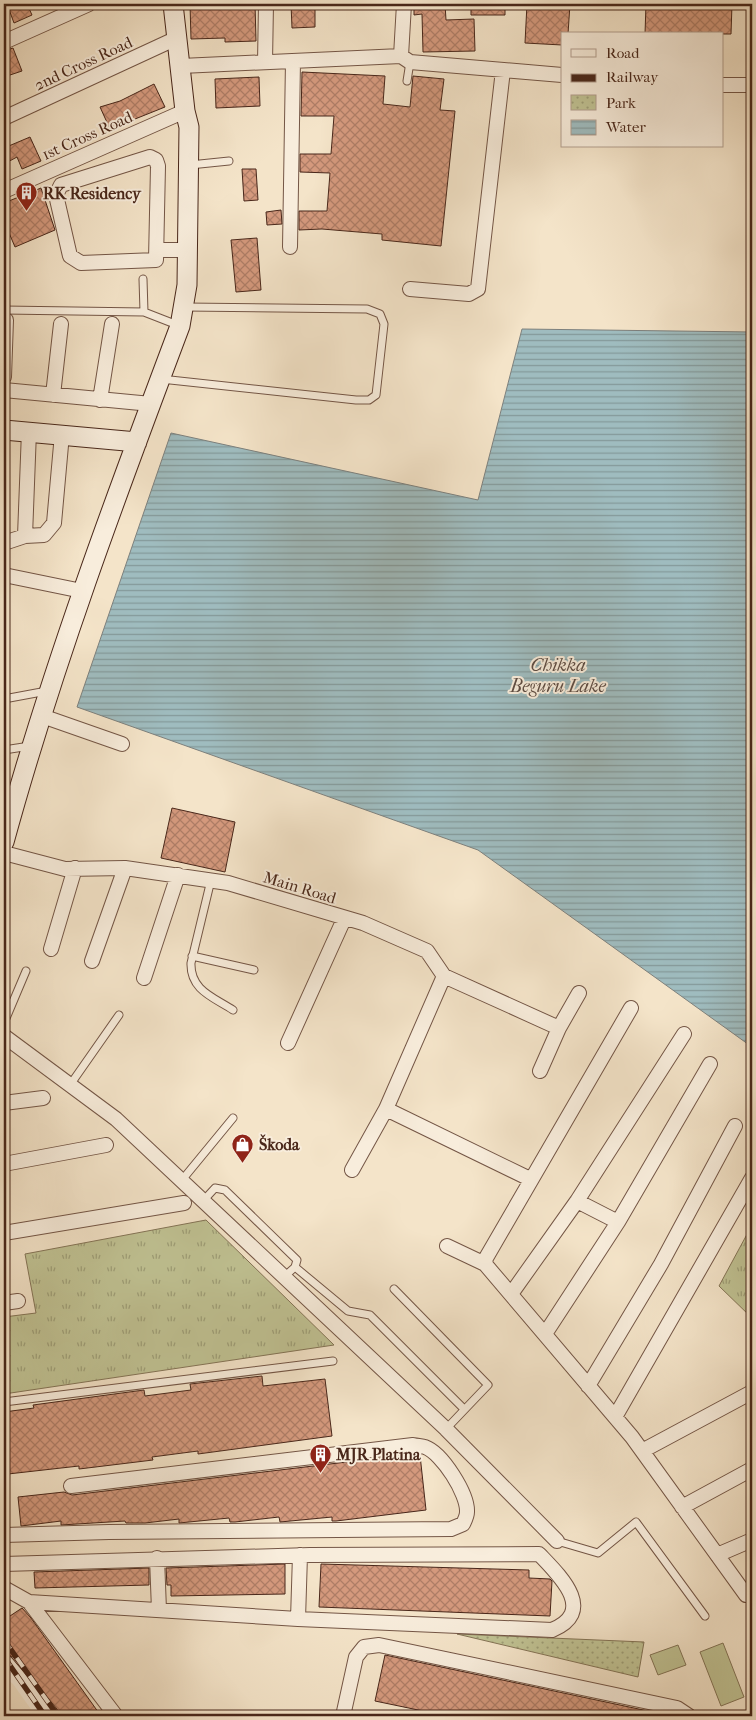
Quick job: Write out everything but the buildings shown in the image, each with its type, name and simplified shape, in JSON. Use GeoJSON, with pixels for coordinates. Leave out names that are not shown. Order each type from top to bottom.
{"type":"FeatureCollection","features":[{"type":"Feature","properties":{"kind":"highway"},"geometry":{"type":"LineString","coordinates":[[4,1692],[21,1716]]}},
{"type":"Feature","properties":{"kind":"highway"},"geometry":{"type":"LineString","coordinates":[[4,1708],[10,1716]]}},
{"type":"Feature","properties":{"kind":"street"},"geometry":{"type":"LineString","coordinates":[[5,38],[90,4]]}},
{"type":"Feature","properties":{"kind":"street"},"geometry":{"type":"LineString","coordinates":[[4,842],[30,746],[42,716],[82,591],[180,326],[184,307],[188,250],[189,128],[185,111],[173,4]]}},
{"type":"Feature","properties":{"kind":"street"},"geometry":{"type":"LineString","coordinates":[[265,62],[266,4]]}},
{"type":"Feature","properties":{"kind":"street"},"geometry":{"type":"LineString","coordinates":[[404,4],[406,59]]}},
{"type":"Feature","properties":{"kind":"street","name":"2nd Cross Road"},"geometry":{"type":"LineString","coordinates":[[4,118],[177,38]]}},
{"type":"Feature","properties":{"kind":"street"},"geometry":{"type":"LineString","coordinates":[[181,66],[406,59],[561,75]]}},
{"type":"Feature","properties":{"kind":"street"},"geometry":{"type":"LineString","coordinates":[[290,247],[294,61]]}},
{"type":"Feature","properties":{"kind":"street"},"geometry":{"type":"LineString","coordinates":[[410,289],[469,294],[478,289],[503,70]]}},
{"type":"Feature","properties":{"kind":"street"},"geometry":{"type":"LineString","coordinates":[[724,85],[752,85]]}},
{"type":"Feature","properties":{"kind":"street","name":"1st Cross Road"},"geometry":{"type":"LineString","coordinates":[[4,191],[185,111]]}},
{"type":"Feature","properties":{"kind":"street"},"geometry":{"type":"LineString","coordinates":[[150,157],[156,160],[158,166],[156,260],[81,263],[70,256],[56,195],[61,185],[81,177],[141,158],[150,157]]}},
{"type":"Feature","properties":{"kind":"street"},"geometry":{"type":"LineString","coordinates":[[72,161],[81,177]]}},
{"type":"Feature","properties":{"kind":"street"},"geometry":{"type":"LineString","coordinates":[[157,250],[188,250]]}},
{"type":"Feature","properties":{"kind":"street"},"geometry":{"type":"LineString","coordinates":[[4,377],[5,315]]}},
{"type":"Feature","properties":{"kind":"street"},"geometry":{"type":"LineString","coordinates":[[53,395],[61,324]]}},
{"type":"Feature","properties":{"kind":"street"},"geometry":{"type":"LineString","coordinates":[[100,400],[112,324]]}},
{"type":"Feature","properties":{"kind":"street"},"geometry":{"type":"LineString","coordinates":[[4,390],[151,404]]}},
{"type":"Feature","properties":{"kind":"street"},"geometry":{"type":"LineString","coordinates":[[4,430],[137,442]]}},
{"type":"Feature","properties":{"kind":"street"},"geometry":{"type":"LineString","coordinates":[[25,536],[29,431]]}},
{"type":"Feature","properties":{"kind":"street"},"geometry":{"type":"LineString","coordinates":[[4,543],[25,536],[44,535],[54,523],[62,434]]}},
{"type":"Feature","properties":{"kind":"street"},"geometry":{"type":"LineString","coordinates":[[4,575],[82,591]]}},
{"type":"Feature","properties":{"kind":"street"},"geometry":{"type":"LineString","coordinates":[[42,716],[122,744]]}},
{"type":"Feature","properties":{"kind":"street","name":"Main Road"},"geometry":{"type":"LineString","coordinates":[[4,853],[65,868],[126,868],[228,883],[344,919],[363,923],[427,951],[444,976]]}},
{"type":"Feature","properties":{"kind":"street"},"geometry":{"type":"LineString","coordinates":[[50,948],[75,868]]}},
{"type":"Feature","properties":{"kind":"street"},"geometry":{"type":"LineString","coordinates":[[92,961],[126,868]]}},
{"type":"Feature","properties":{"kind":"street"},"geometry":{"type":"LineString","coordinates":[[144,978],[178,875]]}},
{"type":"Feature","properties":{"kind":"street"},"geometry":{"type":"LineString","coordinates":[[288,1043],[344,919]]}},
{"type":"Feature","properties":{"kind":"street"},"geometry":{"type":"LineString","coordinates":[[352,1170],[386,1109],[444,976],[559,1028]]}},
{"type":"Feature","properties":{"kind":"street"},"geometry":{"type":"LineString","coordinates":[[540,1071],[559,1028],[579,993]]}},
{"type":"Feature","properties":{"kind":"street"},"geometry":{"type":"LineString","coordinates":[[486,1264],[486,1258],[530,1179],[631,1008]]}},
{"type":"Feature","properties":{"kind":"street"},"geometry":{"type":"LineString","coordinates":[[511,1294],[577,1201],[684,1034]]}},
{"type":"Feature","properties":{"kind":"street"},"geometry":{"type":"LineString","coordinates":[[4,1036],[116,1119],[446,1429],[557,1541]]}},
{"type":"Feature","properties":{"kind":"street"},"geometry":{"type":"LineString","coordinates":[[545,1334],[618,1222],[710,1064]]}},
{"type":"Feature","properties":{"kind":"street"},"geometry":{"type":"LineString","coordinates":[[4,1103],[44,1098]]}},
{"type":"Feature","properties":{"kind":"street"},"geometry":{"type":"LineString","coordinates":[[386,1109],[530,1179]]}},
{"type":"Feature","properties":{"kind":"street"},"geometry":{"type":"LineString","coordinates":[[588,1386],[661,1264],[735,1126]]}},
{"type":"Feature","properties":{"kind":"street"},"geometry":{"type":"LineString","coordinates":[[4,1164],[106,1145]]}},
{"type":"Feature","properties":{"kind":"street"},"geometry":{"type":"LineString","coordinates":[[615,1417],[752,1178]]}},
{"type":"Feature","properties":{"kind":"street"},"geometry":{"type":"LineString","coordinates":[[577,1201],[618,1222]]}},
{"type":"Feature","properties":{"kind":"street"},"geometry":{"type":"LineString","coordinates":[[4,1233],[184,1203]]}},
{"type":"Feature","properties":{"kind":"street"},"geometry":{"type":"LineString","coordinates":[[447,1246],[486,1264],[642,1451],[746,1595],[752,1594]]}},
{"type":"Feature","properties":{"kind":"street"},"geometry":{"type":"LineString","coordinates":[[4,1303],[18,1301]]}},
{"type":"Feature","properties":{"kind":"street"},"geometry":{"type":"LineString","coordinates":[[642,1451],[752,1392]]}},
{"type":"Feature","properties":{"kind":"street"},"geometry":{"type":"LineString","coordinates":[[4,1535],[109,1532],[451,1529],[464,1524],[467,1513],[466,1503],[455,1478],[441,1460],[426,1448],[413,1445],[72,1486]]}},
{"type":"Feature","properties":{"kind":"street"},"geometry":{"type":"LineString","coordinates":[[682,1507],[752,1469]]}},
{"type":"Feature","properties":{"kind":"street"},"geometry":{"type":"LineString","coordinates":[[717,1554],[752,1540]]}},
{"type":"Feature","properties":{"kind":"street"},"geometry":{"type":"LineString","coordinates":[[4,1564],[300,1555],[539,1554],[567,1583],[573,1605],[564,1623],[552,1630],[298,1619],[29,1602]]}},
{"type":"Feature","properties":{"kind":"street"},"geometry":{"type":"LineString","coordinates":[[298,1619],[300,1555]]}},
{"type":"Feature","properties":{"kind":"street"},"geometry":{"type":"LineString","coordinates":[[157,1558],[159,1610]]}},
{"type":"Feature","properties":{"kind":"street"},"geometry":{"type":"LineString","coordinates":[[4,1588],[29,1602],[116,1716]]}},
{"type":"Feature","properties":{"kind":"street"},"geometry":{"type":"LineString","coordinates":[[344,1714],[356,1657],[364,1647],[378,1645],[677,1708],[689,1716]]}},
{"type":"Feature","properties":{"kind":"street"},"geometry":{"type":"LineString","coordinates":[[4,1664],[48,1716]]}},
{"type":"Feature","properties":{"kind":"lane"},"geometry":{"type":"LineString","coordinates":[[406,59],[407,80]]}},
{"type":"Feature","properties":{"kind":"lane"},"geometry":{"type":"LineString","coordinates":[[188,166],[229,161]]}},
{"type":"Feature","properties":{"kind":"lane"},"geometry":{"type":"LineString","coordinates":[[143,279],[144,312]]}},
{"type":"Feature","properties":{"kind":"lane"},"geometry":{"type":"LineString","coordinates":[[160,379],[356,400],[368,400],[376,395],[384,324],[380,314],[367,309],[184,307]]}},
{"type":"Feature","properties":{"kind":"lane"},"geometry":{"type":"LineString","coordinates":[[5,315],[144,312],[180,326]]}},
{"type":"Feature","properties":{"kind":"lane"},"geometry":{"type":"LineString","coordinates":[[4,699],[50,691]]}},
{"type":"Feature","properties":{"kind":"lane"},"geometry":{"type":"LineString","coordinates":[[4,750],[30,746]]}},
{"type":"Feature","properties":{"kind":"lane"},"geometry":{"type":"LineString","coordinates":[[211,880],[192,956],[190,973],[195,985],[233,1010]]}},
{"type":"Feature","properties":{"kind":"lane"},"geometry":{"type":"LineString","coordinates":[[192,956],[254,970]]}},
{"type":"Feature","properties":{"kind":"lane"},"geometry":{"type":"LineString","coordinates":[[4,1023],[26,971]]}},
{"type":"Feature","properties":{"kind":"lane"},"geometry":{"type":"LineString","coordinates":[[70,1085],[119,1015]]}},
{"type":"Feature","properties":{"kind":"lane"},"geometry":{"type":"LineString","coordinates":[[182,1180],[233,1118]]}},
{"type":"Feature","properties":{"kind":"lane"},"geometry":{"type":"LineString","coordinates":[[203,1201],[215,1188],[225,1190],[297,1260],[296,1267],[284,1277]]}},
{"type":"Feature","properties":{"kind":"lane"},"geometry":{"type":"LineString","coordinates":[[296,1267],[348,1311],[370,1314],[464,1409]]}},
{"type":"Feature","properties":{"kind":"lane"},"geometry":{"type":"LineString","coordinates":[[394,1289],[488,1385],[446,1429]]}},
{"type":"Feature","properties":{"kind":"lane"},"geometry":{"type":"LineString","coordinates":[[4,1402],[333,1360]]}},
{"type":"Feature","properties":{"kind":"lane"},"geometry":{"type":"LineString","coordinates":[[557,1541],[598,1553],[636,1522],[704,1616]]}},
{"type":"Feature","properties":{"kind":"lane"},"geometry":{"type":"LineString","coordinates":[[344,1714],[362,1716]]}},
{"type":"Feature","properties":{"kind":"green space"},"geometry":{"type":"Polygon","coordinates":[[[206,1220],[334,1345],[4,1394],[4,1317],[36,1313],[25,1254],[206,1220]]]}},
{"type":"Feature","properties":{"kind":"green space"},"geometry":{"type":"Polygon","coordinates":[[[752,1225],[752,1318],[719,1286],[752,1225]]]}},
{"type":"Feature","properties":{"kind":"green space"},"geometry":{"type":"Polygon","coordinates":[[[457,1634],[644,1642],[638,1677],[457,1634]]]}},
{"type":"Feature","properties":{"kind":"green space"},"geometry":{"type":"Polygon","coordinates":[[[723,1643],[744,1697],[721,1706],[700,1652],[723,1643]]]}},
{"type":"Feature","properties":{"kind":"green space"},"geometry":{"type":"Polygon","coordinates":[[[678,1645],[686,1665],[658,1675],[650,1655],[678,1645]]]}},
{"type":"Feature","properties":{"kind":"water","name":"Chikka Beguru Lake"},"geometry":{"type":"Polygon","coordinates":[[[522,329],[752,332],[752,1047],[478,850],[77,707],[171,433],[478,500],[522,329]]]}},
{"type":"Feature","properties":{"kind":"railway"},"geometry":{"type":"LineString","coordinates":[[4,1640],[58,1716]]}},
{"type":"Feature","properties":{"kind":"railway"},"geometry":{"type":"LineString","coordinates":[[4,1657],[45,1716]]}},
{"type":"Feature","properties":{"kind":"place","name":"RK Residency"},"geometry":{"type":"Point","coordinates":[27,212]}},
{"type":"Feature","properties":{"kind":"place","name":"Škoda"},"geometry":{"type":"Point","coordinates":[243,1163]}},
{"type":"Feature","properties":{"kind":"place","name":"MJR Platina"},"geometry":{"type":"Point","coordinates":[320,1473]}}]}
